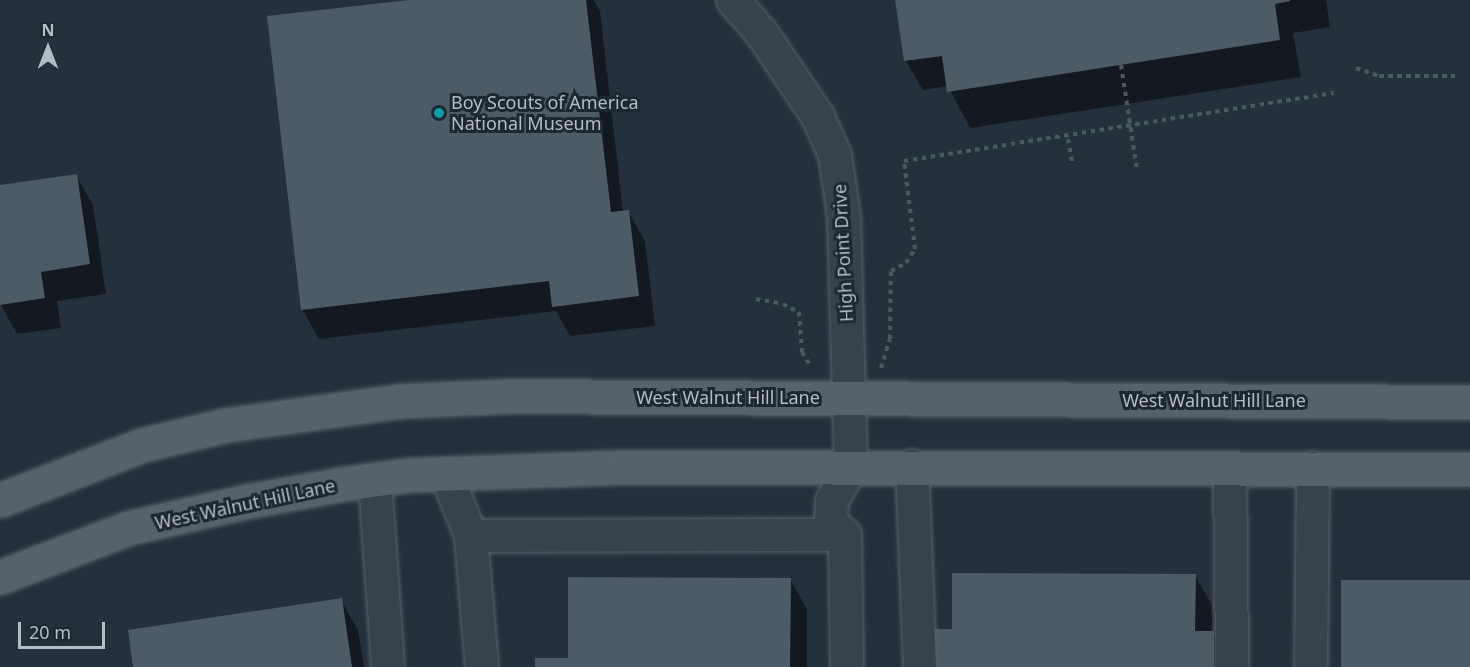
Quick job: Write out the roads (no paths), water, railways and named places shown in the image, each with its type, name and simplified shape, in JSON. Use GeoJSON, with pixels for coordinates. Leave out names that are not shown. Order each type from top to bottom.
{"type":"FeatureCollection","features":[{"type":"Feature","properties":{"kind":"main road","name":"West Walnut Hill Lane"},"geometry":{"type":"LineString","coordinates":[[0,500],[142,445],[226,425],[398,401],[849,383],[1470,402]]}},
{"type":"Feature","properties":{"kind":"main road","name":"West Walnut Hill Lane"},"geometry":{"type":"LineString","coordinates":[[0,577],[128,528],[243,502],[375,480],[446,474],[624,467],[1470,469]]}},
{"type":"Feature","properties":{"kind":"street","name":"High Point Drive"},"geometry":{"type":"LineString","coordinates":[[733,0],[763,35],[819,117],[835,155],[844,217],[851,467]]}},
{"type":"Feature","properties":{"kind":"street"},"geometry":{"type":"LineString","coordinates":[[912,466],[920,667]]}},
{"type":"Feature","properties":{"kind":"street"},"geometry":{"type":"LineString","coordinates":[[847,667],[845,536],[831,522],[832,501],[851,467]]}},
{"type":"Feature","properties":{"kind":"street"},"geometry":{"type":"LineString","coordinates":[[1230,468],[1232,667]]}},
{"type":"Feature","properties":{"kind":"street"},"geometry":{"type":"LineString","coordinates":[[1311,667],[1313,468]]}},
{"type":"Feature","properties":{"kind":"street"},"geometry":{"type":"LineString","coordinates":[[446,474],[471,536],[482,667]]}},
{"type":"Feature","properties":{"kind":"street"},"geometry":{"type":"LineString","coordinates":[[375,480],[388,667]]}},
{"type":"Feature","properties":{"kind":"street"},"geometry":{"type":"LineString","coordinates":[[471,536],[845,536]]}},
{"type":"Feature","properties":{"kind":"place","name":"Boy Scouts of America National Museum"},"geometry":{"type":"Point","coordinates":[439,113]}}]}
